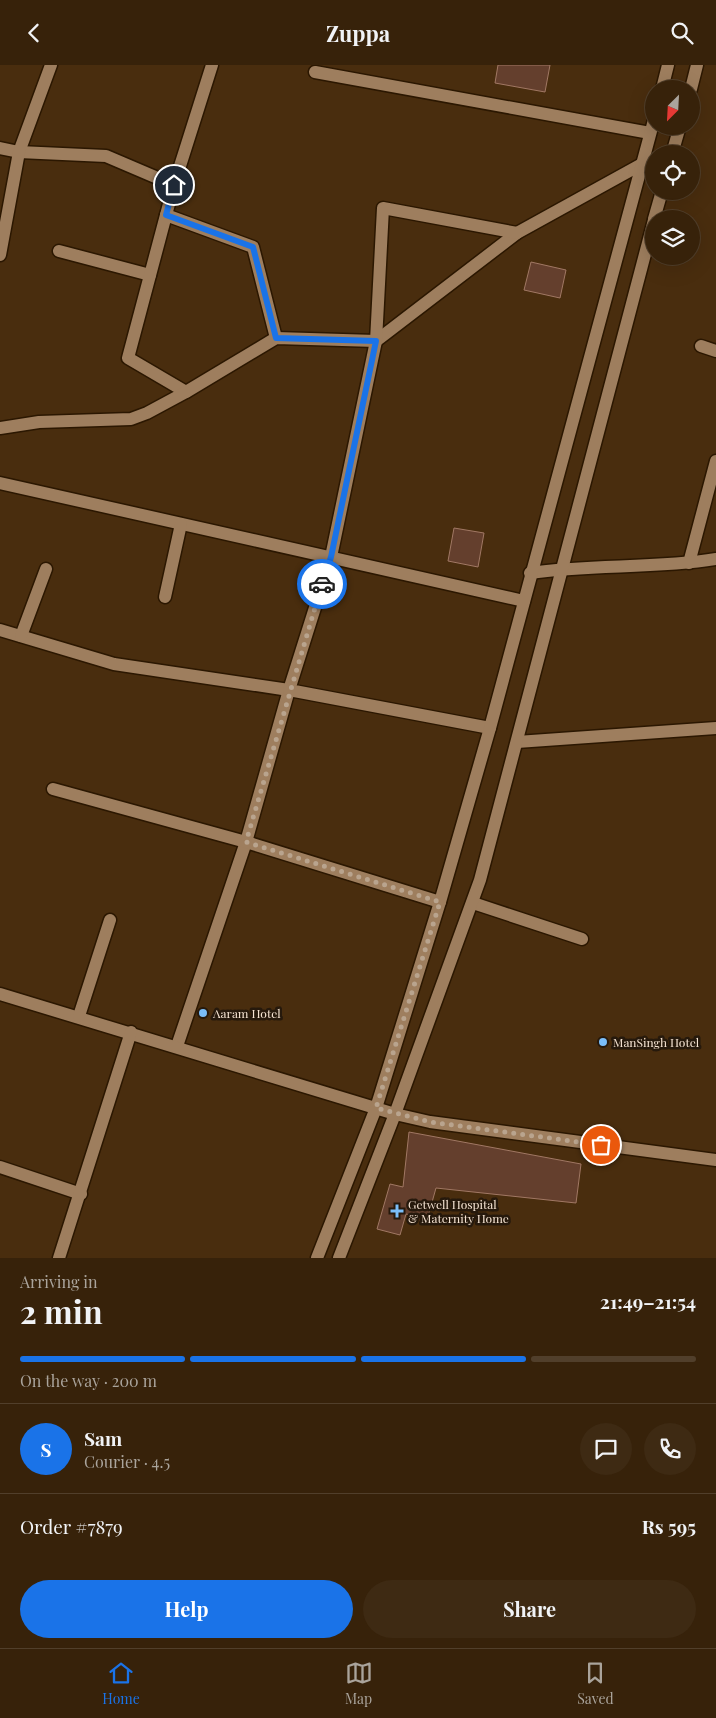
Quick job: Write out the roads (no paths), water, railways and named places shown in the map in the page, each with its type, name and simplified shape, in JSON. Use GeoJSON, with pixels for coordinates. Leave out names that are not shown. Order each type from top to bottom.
{"type":"FeatureCollection","features":[{"type":"Feature","properties":{"kind":"street"},"geometry":{"type":"LineString","coordinates":[[0,255],[19,152],[51,65]]}},
{"type":"Feature","properties":{"kind":"street"},"geometry":{"type":"LineString","coordinates":[[186,392],[128,359],[174,185],[212,65]]}},
{"type":"Feature","properties":{"kind":"street"},"geometry":{"type":"LineString","coordinates":[[664,80],[668,65]]}},
{"type":"Feature","properties":{"kind":"street"},"geometry":{"type":"LineString","coordinates":[[693,80],[697,65]]}},
{"type":"Feature","properties":{"kind":"street"},"geometry":{"type":"LineString","coordinates":[[315,72],[645,132]]}},
{"type":"Feature","properties":{"kind":"street"},"geometry":{"type":"LineString","coordinates":[[317,1258],[376,1108],[440,902],[490,728],[530,573],[649,135]]}},
{"type":"Feature","properties":{"kind":"street"},"geometry":{"type":"LineString","coordinates":[[0,148],[19,152],[106,156],[174,185]]}},
{"type":"Feature","properties":{"kind":"street"},"geometry":{"type":"LineString","coordinates":[[0,428],[39,422],[131,419],[147,413],[186,392],[276,338],[376,341],[517,233],[642,164]]}},
{"type":"Feature","properties":{"kind":"street"},"geometry":{"type":"LineString","coordinates":[[177,1046],[246,842],[331,557],[376,341],[383,208],[517,233]]}},
{"type":"Feature","properties":{"kind":"street"},"geometry":{"type":"LineString","coordinates":[[166,215],[253,247],[276,338]]}},
{"type":"Feature","properties":{"kind":"street"},"geometry":{"type":"LineString","coordinates":[[59,251],[150,275]]}},
{"type":"Feature","properties":{"kind":"street"},"geometry":{"type":"LineString","coordinates":[[339,1258],[395,1114],[473,903],[645,253]]}},
{"type":"Feature","properties":{"kind":"street"},"geometry":{"type":"LineString","coordinates":[[701,346],[716,351]]}},
{"type":"Feature","properties":{"kind":"street"},"geometry":{"type":"LineString","coordinates":[[689,563],[716,461]]}},
{"type":"Feature","properties":{"kind":"street"},"geometry":{"type":"LineString","coordinates":[[0,483],[524,601]]}},
{"type":"Feature","properties":{"kind":"street"},"geometry":{"type":"LineString","coordinates":[[165,597],[181,524]]}},
{"type":"Feature","properties":{"kind":"street"},"geometry":{"type":"LineString","coordinates":[[530,573],[562,569],[689,563],[716,559]]}},
{"type":"Feature","properties":{"kind":"street"},"geometry":{"type":"LineString","coordinates":[[21,636],[46,569]]}},
{"type":"Feature","properties":{"kind":"street"},"geometry":{"type":"LineString","coordinates":[[0,630],[114,664],[290,690],[490,728]]}},
{"type":"Feature","properties":{"kind":"street"},"geometry":{"type":"LineString","coordinates":[[517,742],[716,728]]}},
{"type":"Feature","properties":{"kind":"street"},"geometry":{"type":"LineString","coordinates":[[53,789],[246,842],[440,902]]}},
{"type":"Feature","properties":{"kind":"street"},"geometry":{"type":"LineString","coordinates":[[473,903],[582,939]]}},
{"type":"Feature","properties":{"kind":"street"},"geometry":{"type":"LineString","coordinates":[[79,1016],[110,920]]}},
{"type":"Feature","properties":{"kind":"street"},"geometry":{"type":"LineString","coordinates":[[0,993],[395,1114],[430,1122],[716,1160]]}},
{"type":"Feature","properties":{"kind":"street"},"geometry":{"type":"LineString","coordinates":[[59,1258],[131,1032]]}},
{"type":"Feature","properties":{"kind":"street"},"geometry":{"type":"LineString","coordinates":[[0,1167],[81,1193]]}},
{"type":"Feature","properties":{"kind":"place","name":"Aaram Hotel"},"geometry":{"type":"Point","coordinates":[203,1013]}},
{"type":"Feature","properties":{"kind":"place","name":"ManSingh Hotel"},"geometry":{"type":"Point","coordinates":[603,1042]}},
{"type":"Feature","properties":{"kind":"place","name":"Getwell Hospital & Maternity Home"},"geometry":{"type":"Point","coordinates":[397,1211]}}]}
